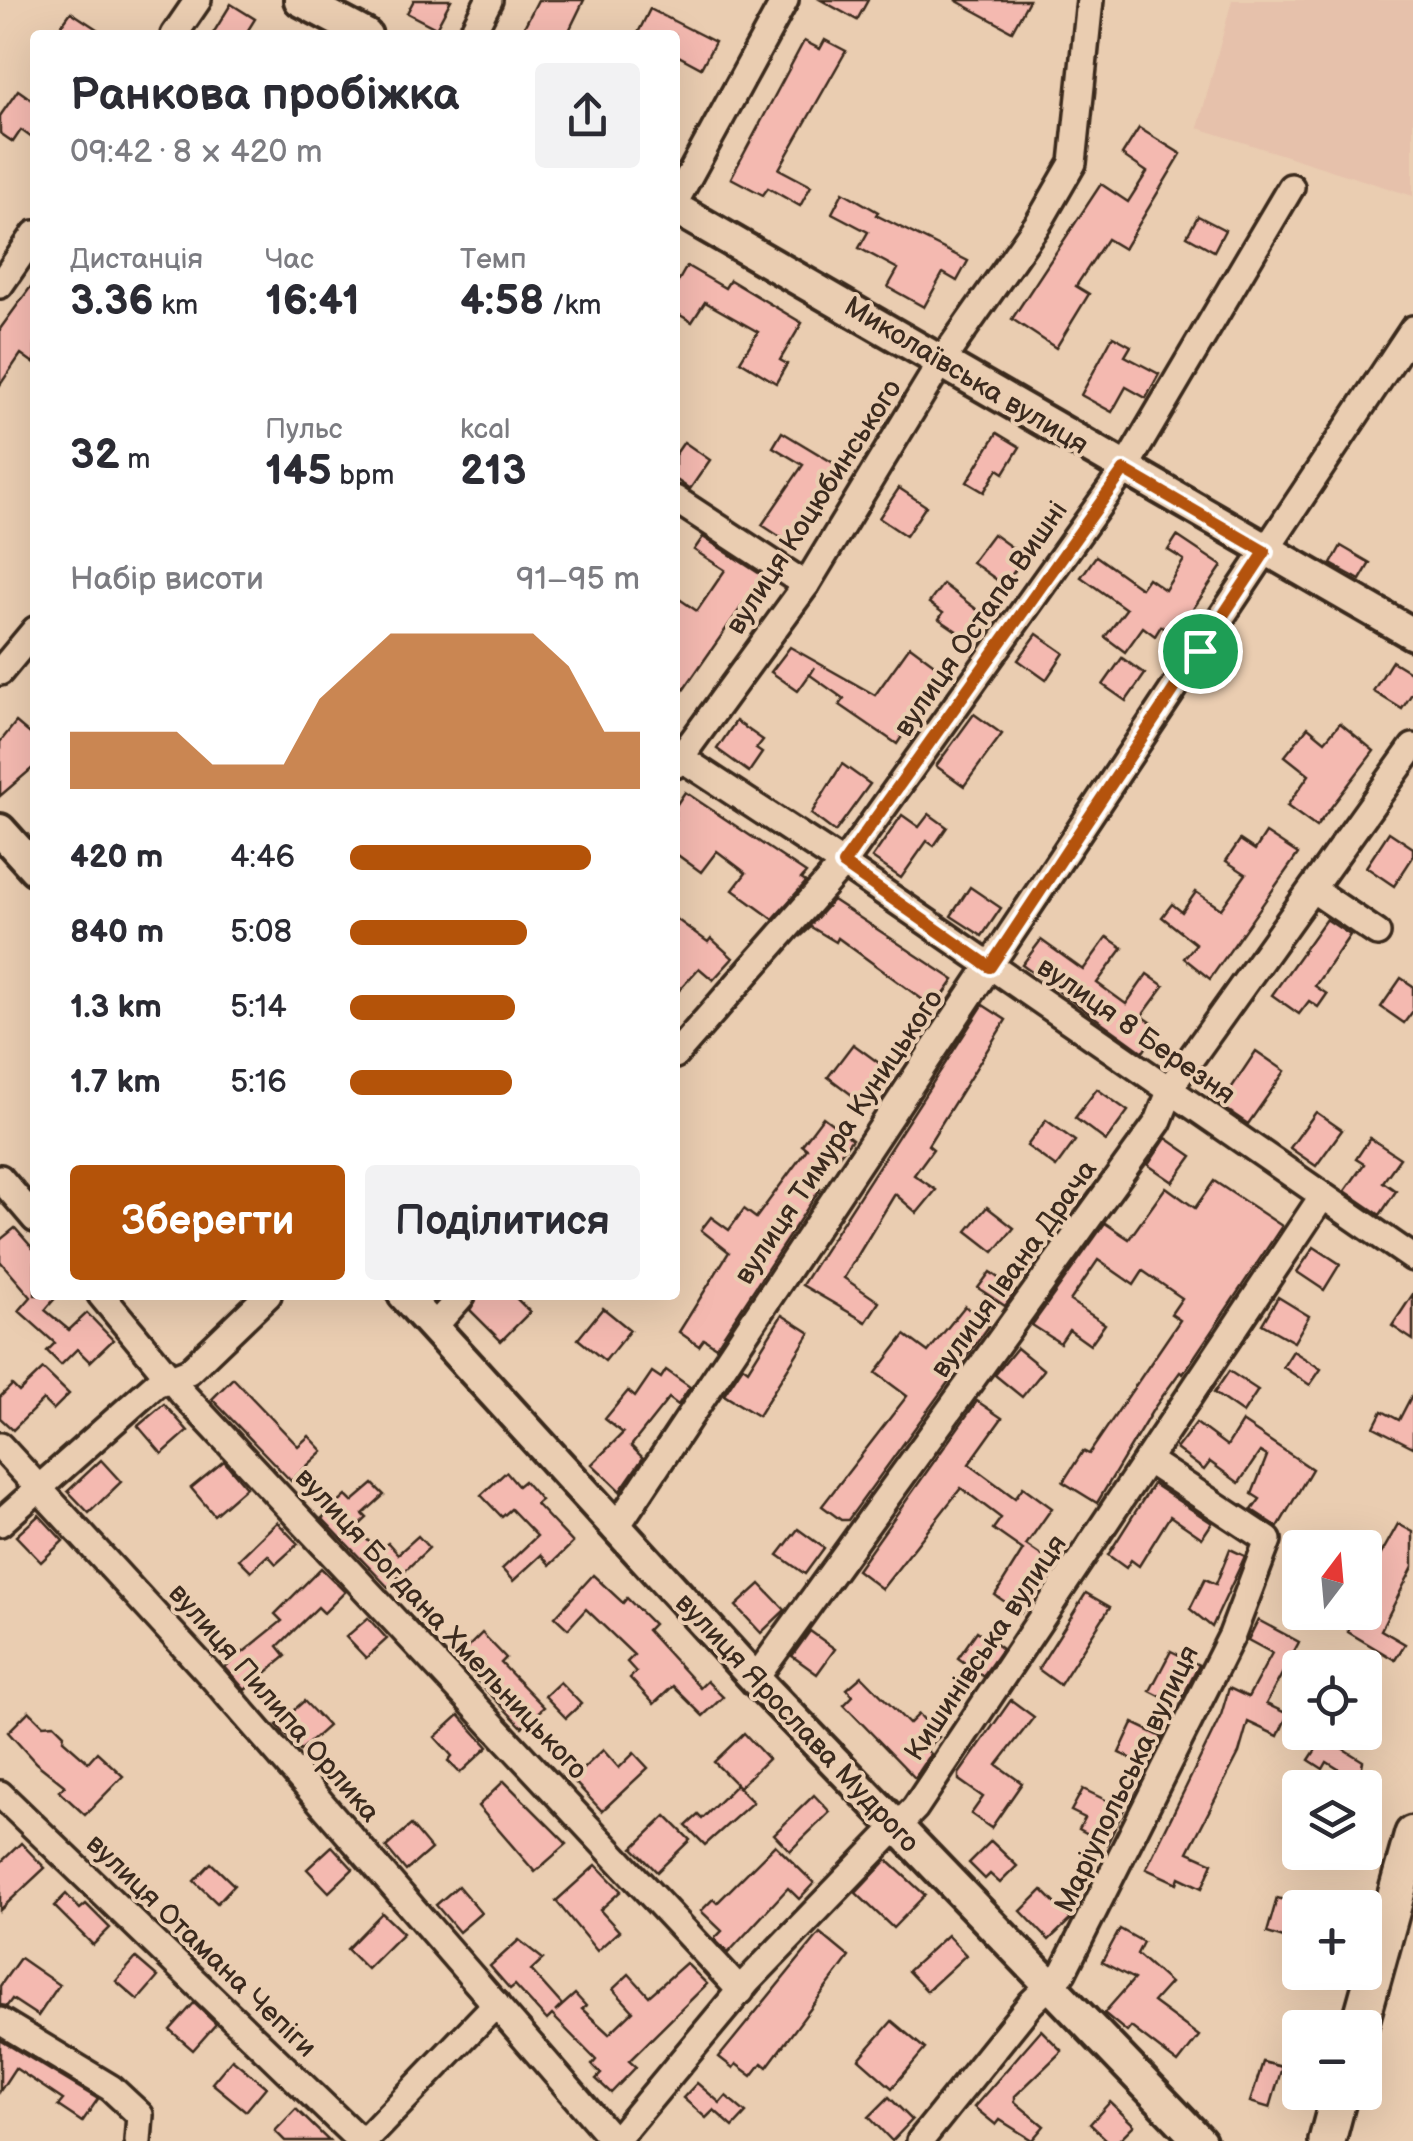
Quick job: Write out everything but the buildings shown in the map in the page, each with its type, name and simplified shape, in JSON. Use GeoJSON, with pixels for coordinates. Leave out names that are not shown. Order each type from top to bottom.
{"type":"FeatureCollection","features":[{"type":"Feature","properties":{"kind":"main road"},"geometry":{"type":"LineString","coordinates":[[1363,2010],[1413,1834]]}},
{"type":"Feature","properties":{"kind":"main road"},"geometry":{"type":"LineString","coordinates":[[1327,2141],[1335,2110]]}},
{"type":"Feature","properties":{"kind":"street"},"geometry":{"type":"LineString","coordinates":[[177,30],[198,0]]}},
{"type":"Feature","properties":{"kind":"street"},"geometry":{"type":"LineString","coordinates":[[300,0],[357,30]]}},
{"type":"Feature","properties":{"kind":"street"},"geometry":{"type":"LineString","coordinates":[[474,30],[490,0]]}},
{"type":"Feature","properties":{"kind":"street"},"geometry":{"type":"LineString","coordinates":[[680,196],[785,0]]}},
{"type":"Feature","properties":{"kind":"street","name":"вулиця Коцюбинського"},"geometry":{"type":"LineString","coordinates":[[680,755],[806,585],[944,359],[1039,222],[1073,164],[1090,0]]}},
{"type":"Feature","properties":{"kind":"street","name":"вулиця Остапа Вишні"},"geometry":{"type":"LineString","coordinates":[[680,1048],[843,864],[1124,470],[1292,188]]}},
{"type":"Feature","properties":{"kind":"street","name":"Миколаївська вулиця"},"geometry":{"type":"LineString","coordinates":[[680,208],[944,359],[1265,552],[1413,634]]}},
{"type":"Feature","properties":{"kind":"street"},"geometry":{"type":"LineString","coordinates":[[0,284],[30,241]]}},
{"type":"Feature","properties":{"kind":"street","name":"вулиця Тимура Куницького"},"geometry":{"type":"LineString","coordinates":[[615,1530],[1413,329]]}},
{"type":"Feature","properties":{"kind":"street"},"geometry":{"type":"LineString","coordinates":[[680,502],[806,585]]}},
{"type":"Feature","properties":{"kind":"street"},"geometry":{"type":"LineString","coordinates":[[0,672],[30,636]]}},
{"type":"Feature","properties":{"kind":"street","name":"вулиця Івана Драча"},"geometry":{"type":"LineString","coordinates":[[754,1679],[1158,1122],[1174,1082],[1413,747]]}},
{"type":"Feature","properties":{"kind":"street","name":"вулиця 8 Березня"},"geometry":{"type":"LineString","coordinates":[[680,761],[843,864],[1413,1258]]}},
{"type":"Feature","properties":{"kind":"street"},"geometry":{"type":"LineString","coordinates":[[0,830],[30,863]]}},
{"type":"Feature","properties":{"kind":"street"},"geometry":{"type":"LineString","coordinates":[[1312,888],[1377,933]]}},
{"type":"Feature","properties":{"kind":"street"},"geometry":{"type":"LineString","coordinates":[[0,1178],[30,1213]]}},
{"type":"Feature","properties":{"kind":"street","name":"Кишинівська вулиця"},"geometry":{"type":"LineString","coordinates":[[614,2141],[740,1990],[893,1826],[915,1808],[1322,1196]]}},
{"type":"Feature","properties":{"kind":"street","name":"вулиця Богдана Хмельницького"},"geometry":{"type":"LineString","coordinates":[[105,1300],[171,1378],[740,1990]]}},
{"type":"Feature","properties":{"kind":"street"},"geometry":{"type":"LineString","coordinates":[[0,1522],[156,1384],[189,1371],[263,1300]]}},
{"type":"Feature","properties":{"kind":"street","name":"вулиця Ярослава Мудрого"},"geometry":{"type":"LineString","coordinates":[[408,1300],[754,1679],[1047,1988],[1200,2141]]}},
{"type":"Feature","properties":{"kind":"street"},"geometry":{"type":"LineString","coordinates":[[433,1328],[458,1300]]}},
{"type":"Feature","properties":{"kind":"street","name":"вулиця Пилипа Орлика"},"geometry":{"type":"LineString","coordinates":[[0,1446],[214,1680],[614,2141]]}},
{"type":"Feature","properties":{"kind":"street","name":"Маріупольська вулиця"},"geometry":{"type":"LineString","coordinates":[[920,2141],[1064,1972],[1232,1635],[1268,1540],[1147,1460]]}},
{"type":"Feature","properties":{"kind":"street","name":"вулиця Отамана Чепіги"},"geometry":{"type":"LineString","coordinates":[[0,1794],[353,2138]]}},
{"type":"Feature","properties":{"kind":"street"},"geometry":{"type":"LineString","coordinates":[[353,2138],[367,2138],[496,2004]]}},
{"type":"Feature","properties":{"kind":"street"},"geometry":{"type":"LineString","coordinates":[[0,2021],[111,2088],[140,2115],[138,2141]]}},
{"type":"Feature","properties":{"kind":"shaded area"},"geometry":{"type":"Polygon","coordinates":[[[1232,0],[1413,0],[1413,196],[1198,128],[1232,0]]]}},
{"type":"Feature","properties":{"kind":"route"},"geometry":{"type":"LineString","coordinates":[[1124,470],[1265,552],[1200,651],[990,967],[843,864],[1124,470]]}}]}
